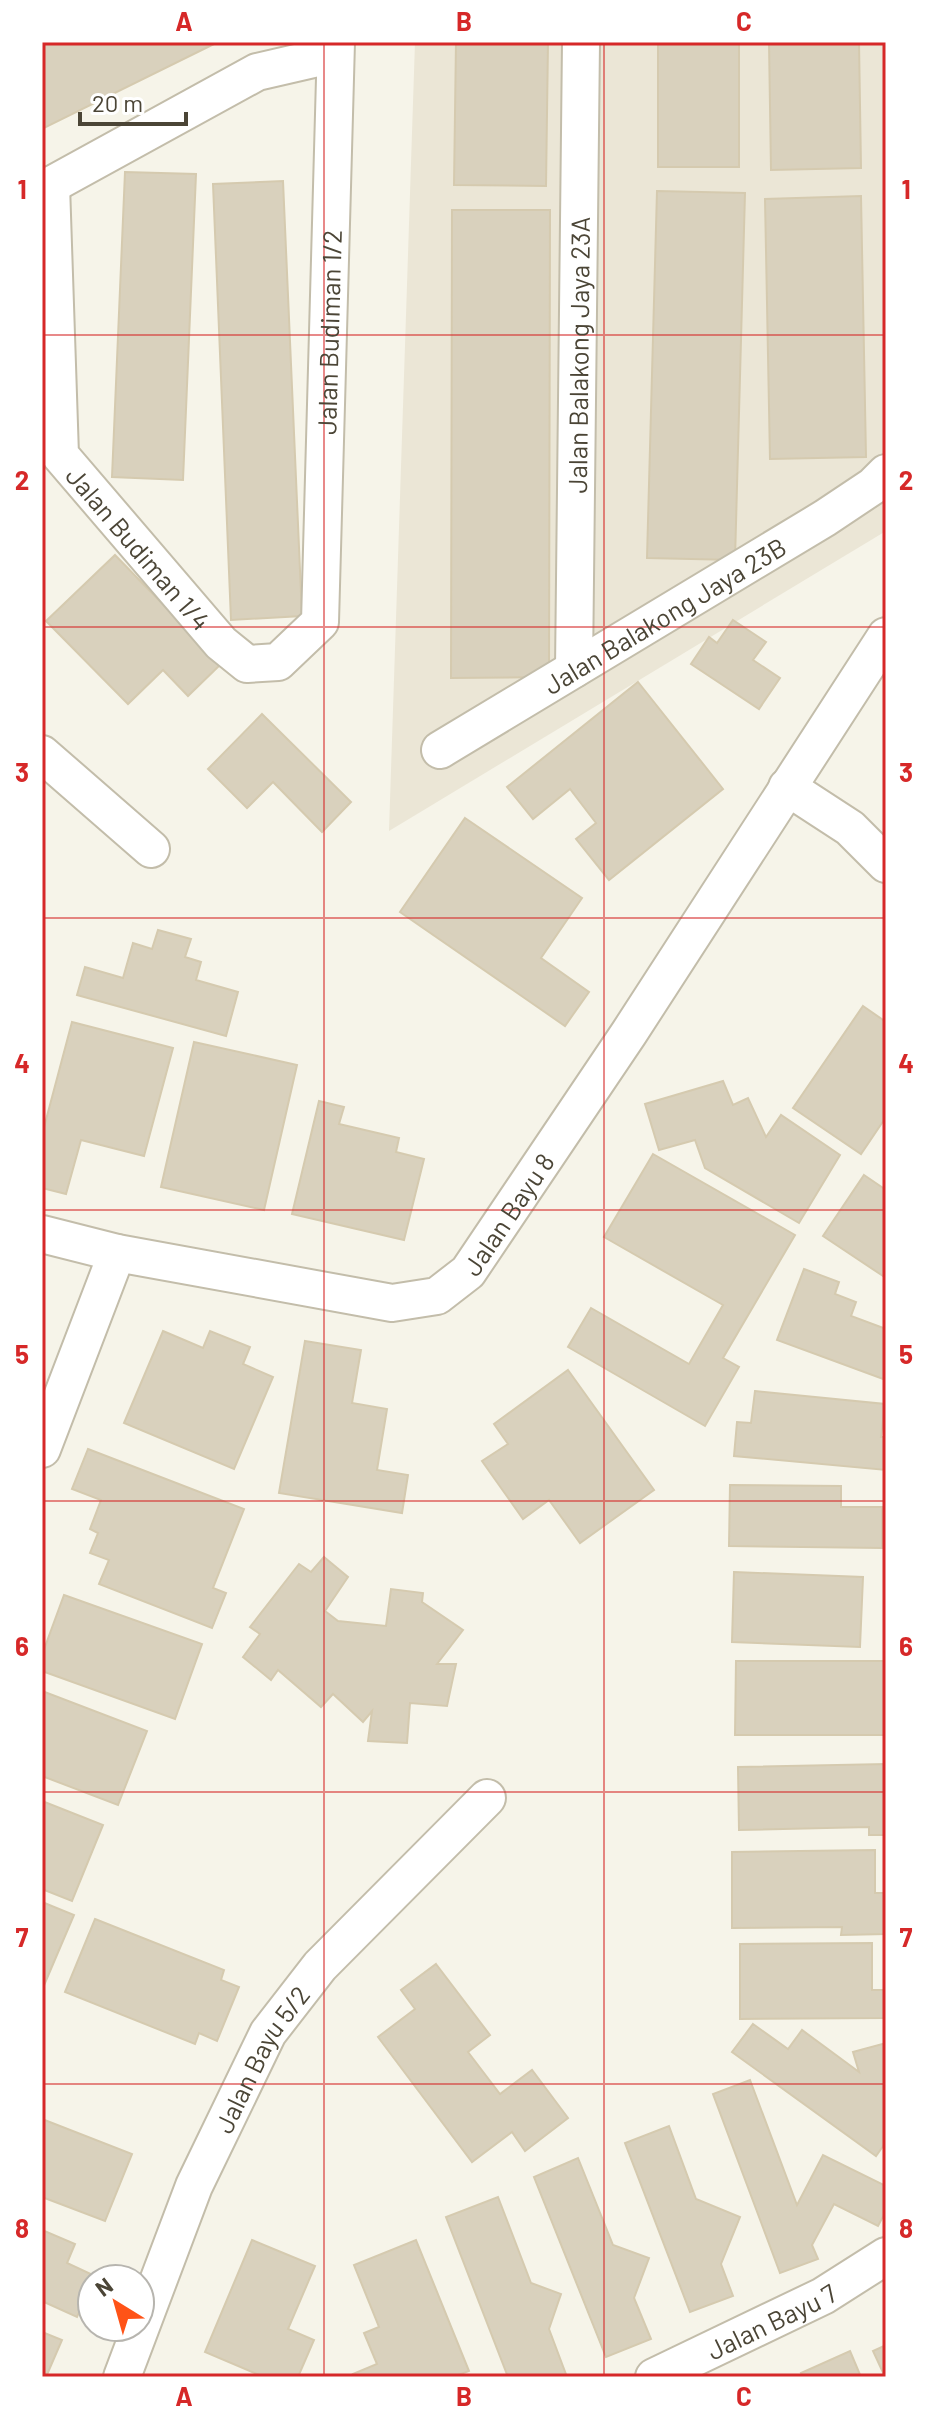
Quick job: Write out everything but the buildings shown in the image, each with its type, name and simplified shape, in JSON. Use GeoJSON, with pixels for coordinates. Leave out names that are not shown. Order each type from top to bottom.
{"type":"FeatureCollection","features":[{"type":"Feature","properties":{"kind":"street","name":"Jalan Balakong Jaya 23A"},"geometry":{"type":"LineString","coordinates":[[574,669],[581,42]]}},
{"type":"Feature","properties":{"kind":"street"},"geometry":{"type":"LineString","coordinates":[[46,188],[257,72],[335,48]]}},
{"type":"Feature","properties":{"kind":"street","name":"Jalan Budiman 1/2"},"geometry":{"type":"LineString","coordinates":[[320,622],[335,48]]}},
{"type":"Feature","properties":{"kind":"street","name":"Jalan Budiman 1/4"},"geometry":{"type":"LineString","coordinates":[[46,188],[60,455],[221,643],[247,664],[278,662],[320,622]]}},
{"type":"Feature","properties":{"kind":"street","name":"Jalan Balakong Jaya 23B"},"geometry":{"type":"LineString","coordinates":[[440,750],[825,518],[873,486],[886,473]]}},
{"type":"Feature","properties":{"kind":"street","name":"Jalan Bayu 8"},"geometry":{"type":"LineString","coordinates":[[42,1234],[117,1253],[392,1303],[437,1296],[468,1272],[629,1033],[886,636]]}},
{"type":"Feature","properties":{"kind":"street"},"geometry":{"type":"LineString","coordinates":[[42,754],[151,849]]}},
{"type":"Feature","properties":{"kind":"street"},"geometry":{"type":"LineString","coordinates":[[787,787],[850,828],[886,864]]}},
{"type":"Feature","properties":{"kind":"street"},"geometry":{"type":"LineString","coordinates":[[42,1449],[117,1253]]}},
{"type":"Feature","properties":{"kind":"street","name":"Jalan Bayu 5/2"},"geometry":{"type":"LineString","coordinates":[[122,2377],[194,2186],[268,2033],[320,1966],[487,1798]]}},
{"type":"Feature","properties":{"kind":"street","name":"Jalan Bayu 7"},"geometry":{"type":"LineString","coordinates":[[654,2377],[823,2296],[886,2256]]}},
{"type":"Feature","properties":{"kind":"shaded area"},"geometry":{"type":"Polygon","coordinates":[[[415,42],[886,42],[886,531],[389,831],[415,42]]]}}]}
